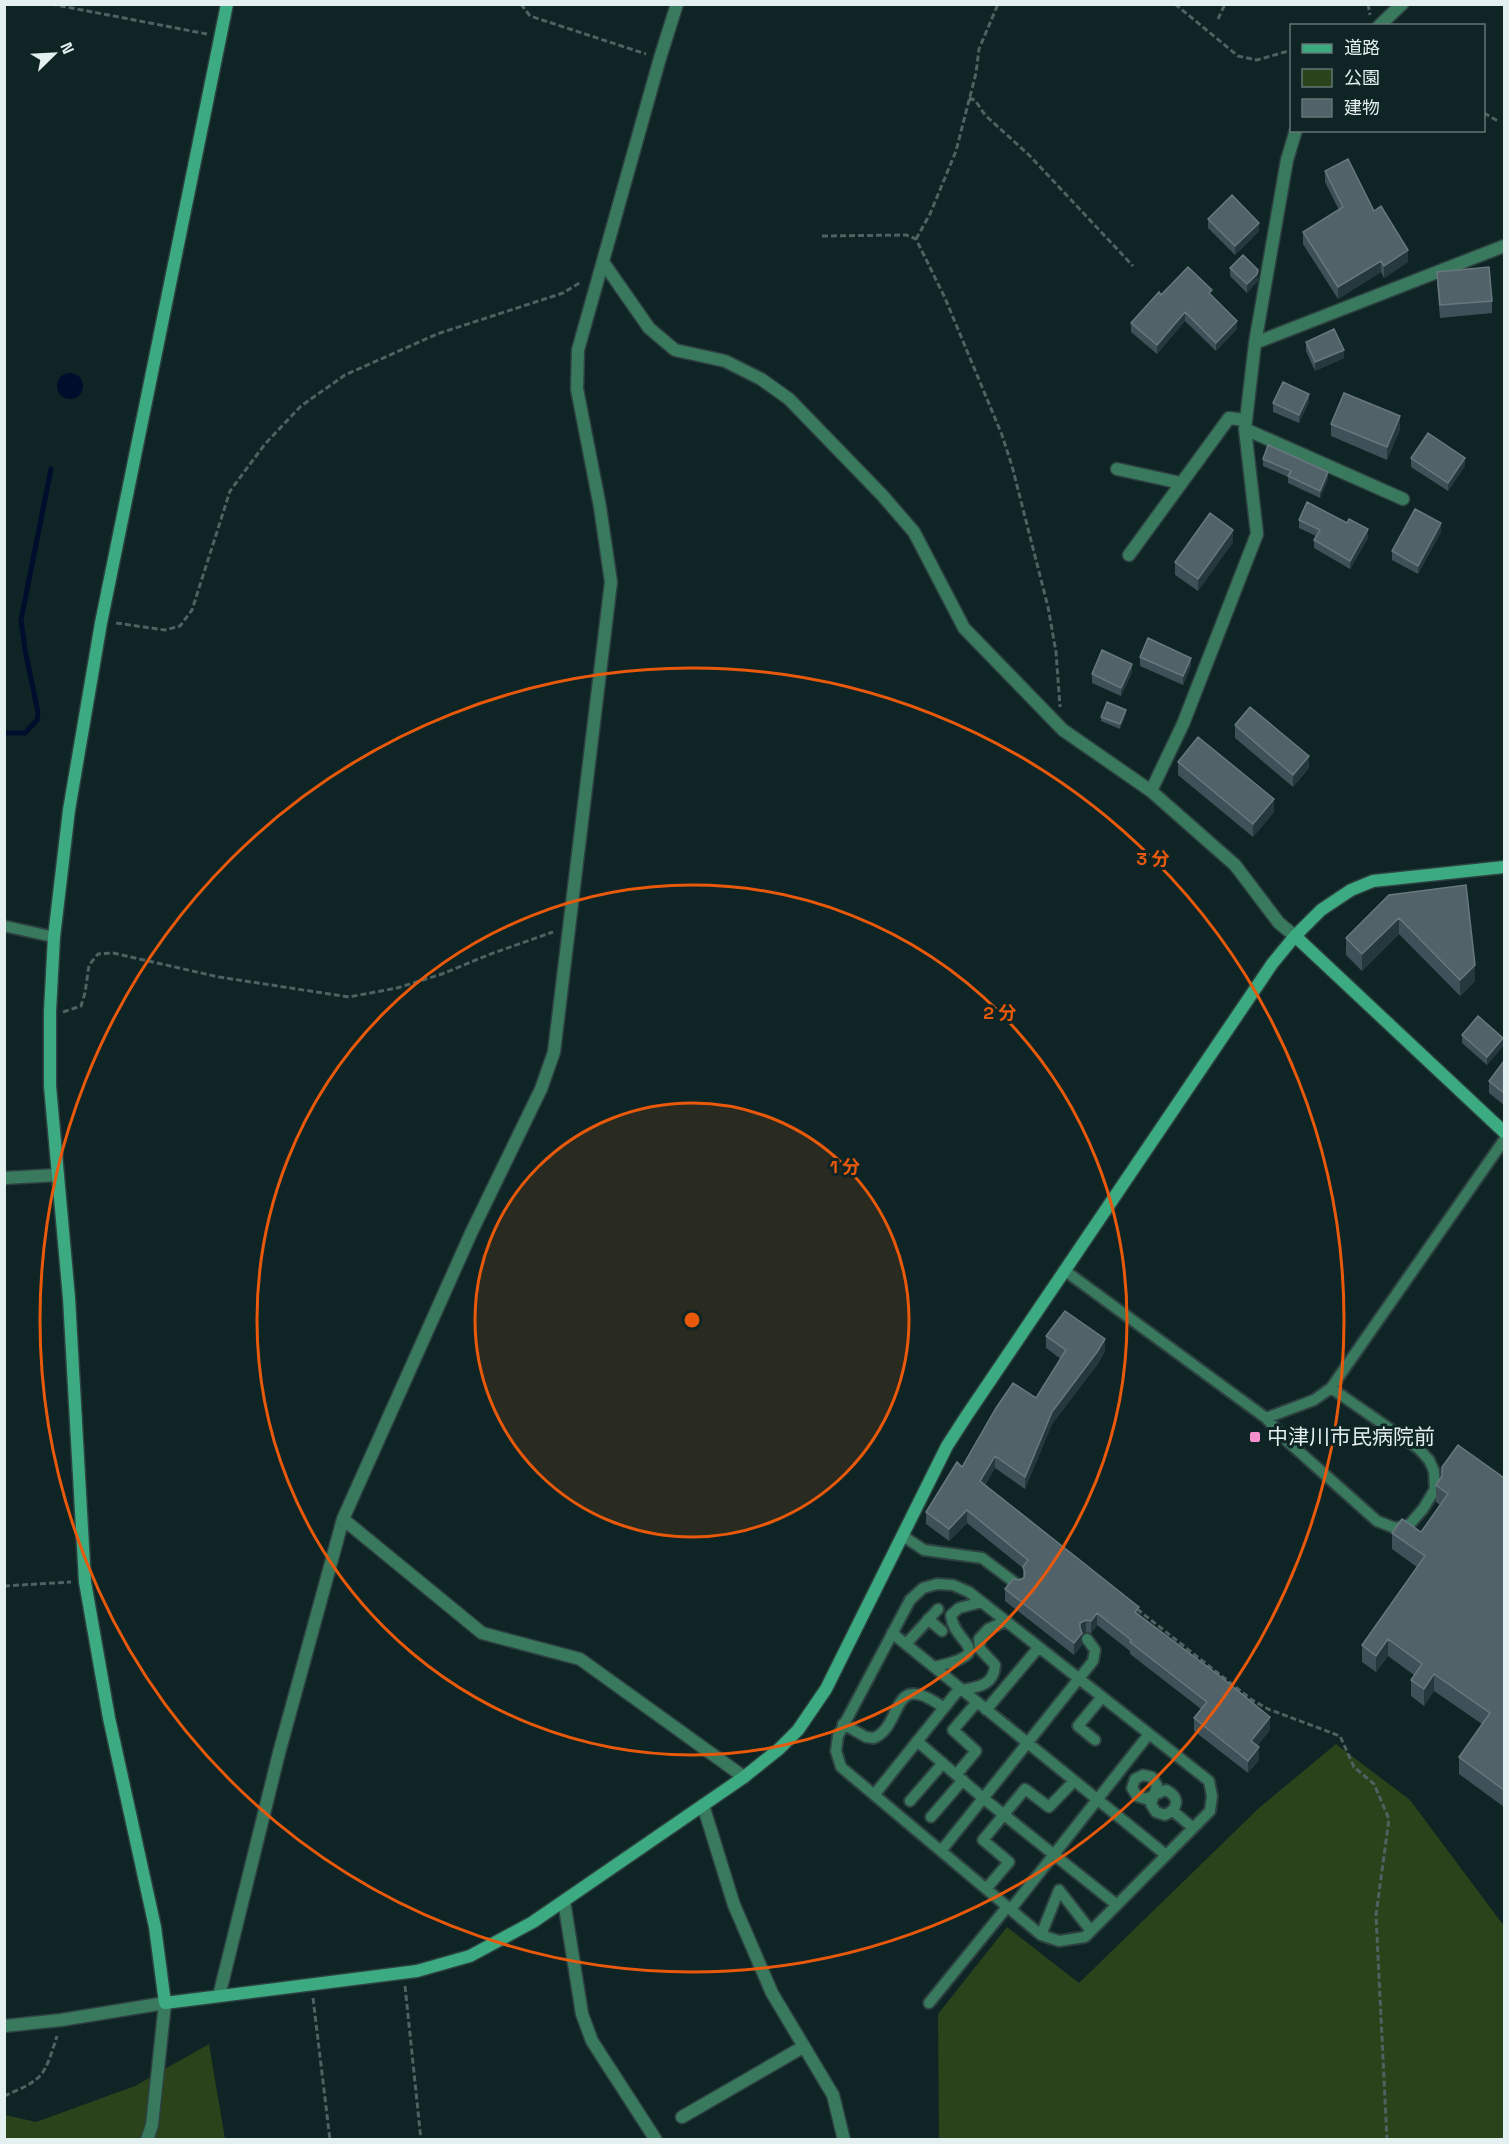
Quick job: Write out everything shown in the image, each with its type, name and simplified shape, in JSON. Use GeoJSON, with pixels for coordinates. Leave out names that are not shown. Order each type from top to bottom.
{"type":"FeatureCollection","features":[{"type":"Feature","properties":{"kind":"street"},"geometry":{"type":"LineString","coordinates":[[147,2139],[152,2125],[165,2003],[155,1927],[109,1718],[85,1582],[69,1298],[50,1086],[50,1011],[54,937],[69,810],[101,623],[227,4]]}},
{"type":"Feature","properties":{"kind":"street"},"geometry":{"type":"LineString","coordinates":[[219,1996],[279,1753],[343,1519],[472,1231],[541,1089],[554,1052],[611,582],[600,507],[577,389],[578,350],[676,4]]}},
{"type":"Feature","properties":{"kind":"street"},"geometry":{"type":"LineString","coordinates":[[1381,24],[1402,4]]}},
{"type":"Feature","properties":{"kind":"street"},"geometry":{"type":"LineString","coordinates":[[1151,791],[1183,724],[1257,534],[1246,424],[1256,343],[1287,160],[1295,132]]}},
{"type":"Feature","properties":{"kind":"street"},"geometry":{"type":"LineString","coordinates":[[1256,343],[1504,246]]}},
{"type":"Feature","properties":{"kind":"street"},"geometry":{"type":"LineString","coordinates":[[601,267],[649,328],[675,350],[725,361],[761,379],[789,399],[882,495],[914,532],[964,628],[1056,724],[1151,791],[1235,865],[1279,923],[1504,1132]]}},
{"type":"Feature","properties":{"kind":"street"},"geometry":{"type":"LineString","coordinates":[[1129,555],[1229,418],[1403,499]]}},
{"type":"Feature","properties":{"kind":"street"},"geometry":{"type":"LineString","coordinates":[[1117,469],[1181,483]]}},
{"type":"Feature","properties":{"kind":"street"},"geometry":{"type":"LineString","coordinates":[[4,2026],[404,1973],[470,1956],[533,1923],[744,1777],[779,1749],[798,1730],[820,1697],[947,1446],[1272,964],[1294,936],[1321,910],[1351,890],[1373,881],[1504,867]]}},
{"type":"Feature","properties":{"kind":"street"},"geometry":{"type":"LineString","coordinates":[[4,1178],[58,1175]]}},
{"type":"Feature","properties":{"kind":"street"},"geometry":{"type":"LineString","coordinates":[[343,1519],[482,1633],[580,1659],[744,1777]]}},
{"type":"Feature","properties":{"kind":"street"},"geometry":{"type":"LineString","coordinates":[[704,1804],[734,1905],[772,1993],[833,2095],[844,2139]]}},
{"type":"Feature","properties":{"kind":"street"},"geometry":{"type":"LineString","coordinates":[[564,1901],[582,2014],[592,2041],[656,2139]]}},
{"type":"Feature","properties":{"kind":"street"},"geometry":{"type":"LineString","coordinates":[[682,2117],[803,2047]]}},
{"type":"Feature","properties":{"kind":"lane"},"geometry":{"type":"LineString","coordinates":[[4,926],[54,937]]}},
{"type":"Feature","properties":{"kind":"lane"},"geometry":{"type":"LineString","coordinates":[[1266,1418],[1314,1400],[1331,1388],[1504,1140]]}},
{"type":"Feature","properties":{"kind":"lane"},"geometry":{"type":"LineString","coordinates":[[1064,1270],[1266,1418],[1285,1439],[1377,1521],[1395,1528],[1408,1525],[1424,1509],[1435,1489],[1434,1471],[1429,1460],[1412,1443],[1331,1388]]}},
{"type":"Feature","properties":{"kind":"lane"},"geometry":{"type":"LineString","coordinates":[[903,1536],[924,1550],[982,1558],[1018,1585]]}},
{"type":"Feature","properties":{"kind":"lane"},"geometry":{"type":"LineString","coordinates":[[937,1584],[952,1585],[969,1592],[982,1602],[1209,1781],[1212,1796],[1210,1810],[1085,1937],[1059,1941],[1041,1935],[841,1767],[836,1751],[838,1736],[843,1724],[910,1600],[923,1588],[937,1584]]}},
{"type":"Feature","properties":{"kind":"lane"},"geometry":{"type":"LineString","coordinates":[[934,1668],[959,1661],[966,1656],[968,1644],[952,1624],[951,1615],[959,1608],[982,1602]]}},
{"type":"Feature","properties":{"kind":"lane"},"geometry":{"type":"LineString","coordinates":[[906,1644],[938,1609]]}},
{"type":"Feature","properties":{"kind":"lane"},"geometry":{"type":"LineString","coordinates":[[928,1619],[942,1631]]}},
{"type":"Feature","properties":{"kind":"lane"},"geometry":{"type":"LineString","coordinates":[[874,1795],[961,1689],[982,1686],[990,1682],[994,1674],[994,1665],[980,1649],[979,1639],[988,1629],[1006,1621]]}},
{"type":"Feature","properties":{"kind":"lane"},"geometry":{"type":"LineString","coordinates":[[892,1633],[1166,1855]]}},
{"type":"Feature","properties":{"kind":"lane"},"geometry":{"type":"LineString","coordinates":[[941,1851],[1093,1661],[1095,1650],[1087,1639]]}},
{"type":"Feature","properties":{"kind":"lane"},"geometry":{"type":"LineString","coordinates":[[986,1710],[1039,1647]]}},
{"type":"Feature","properties":{"kind":"lane"},"geometry":{"type":"LineString","coordinates":[[843,1724],[866,1737],[874,1737],[888,1728],[899,1701],[907,1696],[918,1694],[928,1696],[944,1708]]}},
{"type":"Feature","properties":{"kind":"lane"},"geometry":{"type":"LineString","coordinates":[[1095,1740],[1078,1726],[1102,1697]]}},
{"type":"Feature","properties":{"kind":"lane"},"geometry":{"type":"LineString","coordinates":[[931,1817],[976,1751],[953,1730],[977,1702]]}},
{"type":"Feature","properties":{"kind":"lane"},"geometry":{"type":"LineString","coordinates":[[929,2003],[1054,1854],[1149,1734]]}},
{"type":"Feature","properties":{"kind":"lane"},"geometry":{"type":"LineString","coordinates":[[917,1741],[983,1798],[1117,1905]]}},
{"type":"Feature","properties":{"kind":"lane"},"geometry":{"type":"LineString","coordinates":[[910,1801],[943,1763]]}},
{"type":"Feature","properties":{"kind":"lane"},"geometry":{"type":"LineString","coordinates":[[986,1889],[1009,1862],[983,1840],[1025,1789],[1049,1807],[1074,1781]]}},
{"type":"Feature","properties":{"kind":"lane"},"geometry":{"type":"LineString","coordinates":[[1166,1790],[1172,1793],[1176,1798],[1173,1811],[1165,1815],[1156,1812],[1151,1804],[1154,1795],[1166,1790]]}},
{"type":"Feature","properties":{"kind":"lane"},"geometry":{"type":"LineString","coordinates":[[1173,1811],[1194,1828]]}},
{"type":"Feature","properties":{"kind":"lane"},"geometry":{"type":"LineString","coordinates":[[1041,1935],[1059,1890],[1091,1931]]}},
{"type":"Feature","properties":{"kind":"path"},"geometry":{"type":"LineString","coordinates":[[51,4],[221,36]]}},
{"type":"Feature","properties":{"kind":"path"},"geometry":{"type":"LineString","coordinates":[[521,4],[530,16],[660,58]]}},
{"type":"Feature","properties":{"kind":"path"},"geometry":{"type":"LineString","coordinates":[[916,239],[930,214],[956,151],[976,73],[979,49],[998,4]]}},
{"type":"Feature","properties":{"kind":"path"},"geometry":{"type":"LineString","coordinates":[[1174,4],[1238,56],[1257,60],[1290,51]]}},
{"type":"Feature","properties":{"kind":"path"},"geometry":{"type":"LineString","coordinates":[[1218,19],[1225,4]]}},
{"type":"Feature","properties":{"kind":"path"},"geometry":{"type":"LineString","coordinates":[[969,98],[975,100],[985,115],[1029,155],[1133,266]]}},
{"type":"Feature","properties":{"kind":"path"},"geometry":{"type":"LineString","coordinates":[[1485,114],[1498,121]]}},
{"type":"Feature","properties":{"kind":"path"},"geometry":{"type":"LineString","coordinates":[[822,236],[906,235],[916,239],[945,298],[1002,435],[1012,466],[1048,607],[1056,652],[1060,704],[1056,724]]}},
{"type":"Feature","properties":{"kind":"path"},"geometry":{"type":"LineString","coordinates":[[101,623],[129,623],[165,630],[180,626],[192,610],[230,491],[265,444],[301,406],[345,375],[437,334],[563,292],[601,267]]}},
{"type":"Feature","properties":{"kind":"path"},"geometry":{"type":"LineString","coordinates":[[50,1011],[64,1012],[81,1006],[89,965],[98,954],[113,953],[219,977],[349,997],[397,988],[442,974],[569,926]]}},
{"type":"Feature","properties":{"kind":"path"},"geometry":{"type":"LineString","coordinates":[[4,1586],[85,1582]]}},
{"type":"Feature","properties":{"kind":"path"},"geometry":{"type":"LineString","coordinates":[[1130,1603],[1252,1700],[1268,1709],[1340,1736],[1354,1767],[1374,1784],[1389,1819],[1376,1915],[1387,2139]]}},
{"type":"Feature","properties":{"kind":"path"},"geometry":{"type":"LineString","coordinates":[[404,1973],[421,2139]]}},
{"type":"Feature","properties":{"kind":"path"},"geometry":{"type":"LineString","coordinates":[[311,1984],[330,2139]]}},
{"type":"Feature","properties":{"kind":"path"},"geometry":{"type":"LineString","coordinates":[[4,2096],[33,2083],[45,2071],[62,2020]]}},
{"type":"Feature","properties":{"kind":"green space"},"geometry":{"type":"Polygon","coordinates":[[[1336,1744],[1410,1800],[1504,1926],[1504,2139],[939,2139],[938,2014],[1007,1927],[1079,1983],[1259,1808],[1336,1744]]]}},
{"type":"Feature","properties":{"kind":"green space"},"geometry":{"type":"Polygon","coordinates":[[[209,2044],[225,2139],[5,2140],[5,2115],[36,2122],[135,2086],[209,2044]]]}},
{"type":"Feature","properties":{"kind":"water"},"geometry":{"type":"Polygon","coordinates":[[[70,373],[79,377],[83,386],[79,395],[70,399],[61,395],[57,386],[61,377],[70,373]]]}},
{"type":"Feature","properties":{"kind":"building"},"geometry":{"type":"Polygon","coordinates":[[[1348,159],[1374,211],[1381,206],[1408,250],[1384,266],[1381,261],[1338,287],[1303,232],[1343,207],[1325,171],[1348,159]]]}},
{"type":"Feature","properties":{"kind":"building"},"geometry":{"type":"Polygon","coordinates":[[[1232,195],[1259,223],[1235,246],[1208,219],[1232,195]]]}},
{"type":"Feature","properties":{"kind":"building"},"geometry":{"type":"Polygon","coordinates":[[[1243,255],[1258,270],[1247,284],[1230,268],[1243,255]]]}},
{"type":"Feature","properties":{"kind":"building"},"geometry":{"type":"Polygon","coordinates":[[[1188,267],[1212,290],[1209,293],[1237,321],[1216,343],[1185,312],[1157,345],[1131,323],[1159,292],[1161,295],[1188,267]]]}},
{"type":"Feature","properties":{"kind":"building"},"geometry":{"type":"Polygon","coordinates":[[[1489,267],[1492,301],[1440,305],[1437,272],[1489,267]]]}},
{"type":"Feature","properties":{"kind":"building"},"geometry":{"type":"Polygon","coordinates":[[[1334,329],[1344,350],[1315,362],[1306,342],[1334,329]]]}},
{"type":"Feature","properties":{"kind":"building"},"geometry":{"type":"Polygon","coordinates":[[[1283,382],[1309,394],[1299,415],[1273,403],[1283,382]]]}},
{"type":"Feature","properties":{"kind":"building"},"geometry":{"type":"Polygon","coordinates":[[[1344,393],[1400,416],[1387,447],[1331,424],[1344,393]]]}},
{"type":"Feature","properties":{"kind":"building"},"geometry":{"type":"Polygon","coordinates":[[[1428,433],[1465,458],[1448,483],[1411,458],[1428,433]]]}},
{"type":"Feature","properties":{"kind":"building"},"geometry":{"type":"Polygon","coordinates":[[[1268,445],[1328,472],[1320,491],[1288,476],[1291,471],[1263,459],[1268,445]]]}},
{"type":"Feature","properties":{"kind":"building"},"geometry":{"type":"Polygon","coordinates":[[[1307,502],[1347,523],[1349,519],[1368,529],[1350,561],[1314,540],[1320,530],[1299,520],[1307,502]]]}},
{"type":"Feature","properties":{"kind":"building"},"geometry":{"type":"Polygon","coordinates":[[[1415,509],[1441,523],[1418,566],[1392,551],[1415,509]]]}},
{"type":"Feature","properties":{"kind":"building"},"geometry":{"type":"Polygon","coordinates":[[[1210,513],[1233,530],[1198,579],[1175,562],[1210,513]]]}},
{"type":"Feature","properties":{"kind":"building"},"geometry":{"type":"Polygon","coordinates":[[[1148,638],[1191,658],[1183,676],[1140,657],[1148,638]]]}},
{"type":"Feature","properties":{"kind":"building"},"geometry":{"type":"Polygon","coordinates":[[[1102,650],[1132,664],[1121,688],[1092,674],[1102,650]]]}},
{"type":"Feature","properties":{"kind":"building"},"geometry":{"type":"Polygon","coordinates":[[[1107,702],[1126,710],[1120,724],[1101,717],[1107,702]]]}},
{"type":"Feature","properties":{"kind":"building"},"geometry":{"type":"Polygon","coordinates":[[[1250,707],[1309,756],[1293,775],[1235,725],[1250,707]]]}},
{"type":"Feature","properties":{"kind":"building"},"geometry":{"type":"Polygon","coordinates":[[[1198,737],[1274,799],[1253,824],[1178,762],[1198,737]]]}},
{"type":"Feature","properties":{"kind":"building"},"geometry":{"type":"Polygon","coordinates":[[[1466,885],[1475,965],[1460,980],[1399,918],[1362,954],[1346,938],[1389,895],[1466,885]]]}},
{"type":"Feature","properties":{"kind":"building"},"geometry":{"type":"Polygon","coordinates":[[[1478,1016],[1503,1038],[1487,1057],[1462,1035],[1478,1016]]]}},
{"type":"Feature","properties":{"kind":"building"},"geometry":{"type":"Polygon","coordinates":[[[1504,1061],[1504,1093],[1489,1081],[1504,1061]]]}},
{"type":"Feature","properties":{"kind":"building"},"geometry":{"type":"Polygon","coordinates":[[[1065,1311],[1105,1339],[1052,1412],[1025,1477],[995,1456],[980,1481],[1139,1607],[1135,1612],[1270,1717],[1251,1741],[1259,1747],[1248,1761],[1194,1718],[1207,1702],[1097,1613],[1091,1621],[1086,1620],[1080,1623],[1082,1633],[1074,1643],[1005,1589],[1013,1579],[1024,1578],[1023,1567],[1028,1560],[967,1510],[949,1529],[926,1512],[957,1462],[962,1467],[1013,1383],[1036,1398],[1066,1350],[1046,1336],[1065,1311]]]}},
{"type":"Feature","properties":{"kind":"building"},"geometry":{"type":"Polygon","coordinates":[[[1458,1445],[1504,1478],[1504,1790],[1459,1757],[1490,1713],[1434,1674],[1424,1689],[1411,1680],[1422,1664],[1388,1639],[1376,1656],[1362,1645],[1425,1556],[1392,1533],[1402,1519],[1421,1532],[1448,1494],[1436,1485],[1442,1476],[1442,1467],[1458,1445]]]}},
{"type":"Feature","properties":{"kind":"waterway"},"geometry":{"type":"LineString","coordinates":[[4,733],[25,733],[37,720],[38,712],[21,620],[51,469]]}},
{"type":"Feature","properties":{"kind":"place","name":"中津川市民病院前"},"geometry":{"type":"Point","coordinates":[1255,1437]}}]}
